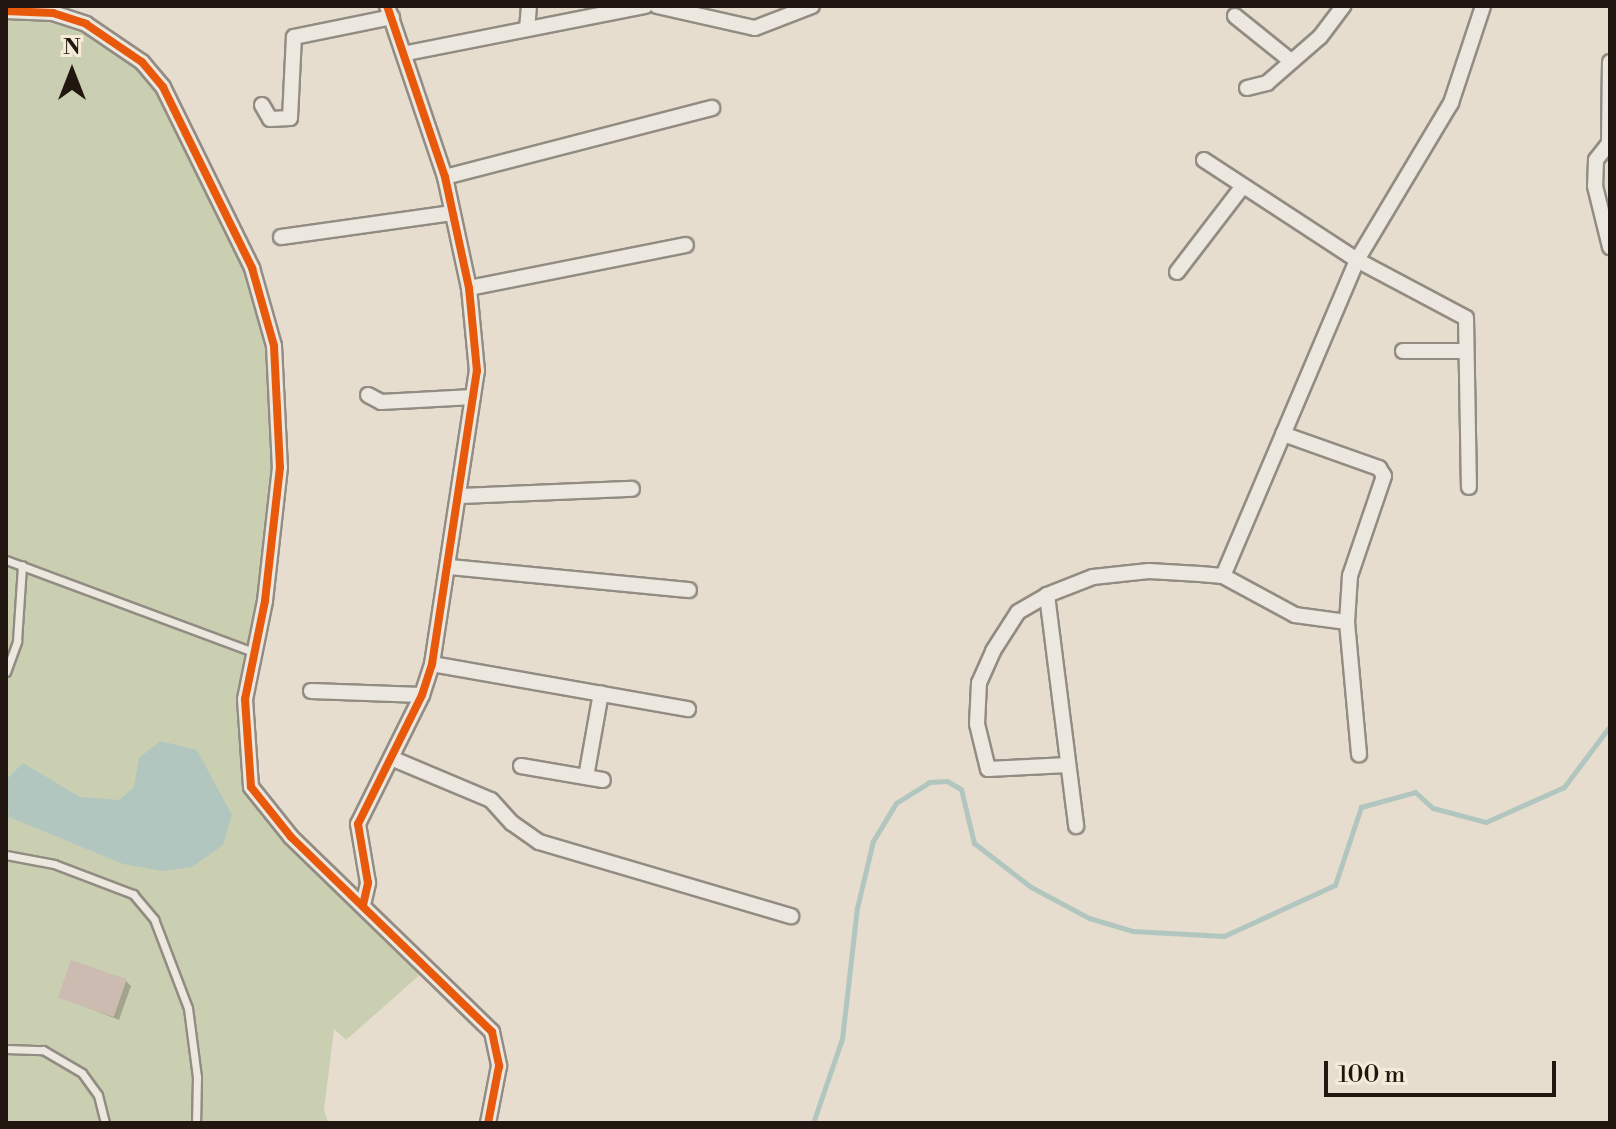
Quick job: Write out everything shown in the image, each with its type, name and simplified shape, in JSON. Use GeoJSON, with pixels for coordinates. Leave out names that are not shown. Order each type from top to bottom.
{"type":"FeatureCollection","features":[{"type":"Feature","properties":{"kind":"street"},"geometry":{"type":"LineString","coordinates":[[527,29],[529,6]]}},
{"type":"Feature","properties":{"kind":"street"},"geometry":{"type":"LineString","coordinates":[[407,53],[645,6]]}},
{"type":"Feature","properties":{"kind":"street"},"geometry":{"type":"LineString","coordinates":[[657,6],[755,28],[812,6]]}},
{"type":"Feature","properties":{"kind":"street"},"geometry":{"type":"LineString","coordinates":[[1247,88],[1267,83],[1343,6]]}},
{"type":"Feature","properties":{"kind":"street"},"geometry":{"type":"LineString","coordinates":[[1223,576],[1357,260],[1451,103],[1483,6]]}},
{"type":"Feature","properties":{"kind":"street"},"geometry":{"type":"LineString","coordinates":[[6,11],[53,13],[86,24],[142,62],[163,87],[252,268],[274,346],[280,467],[265,601],[251,651],[245,699],[251,787],[291,837],[492,1032],[499,1066],[488,1123]]}},
{"type":"Feature","properties":{"kind":"street"},"geometry":{"type":"LineString","coordinates":[[262,105],[270,119],[290,118],[294,37],[390,12],[407,53],[445,177],[476,336],[462,496],[432,664],[422,695],[358,824],[368,883],[363,905]]}},
{"type":"Feature","properties":{"kind":"street"},"geometry":{"type":"LineString","coordinates":[[1235,16],[1291,61]]}},
{"type":"Feature","properties":{"kind":"street"},"geometry":{"type":"LineString","coordinates":[[1610,62],[1609,142],[1596,160],[1595,186],[1610,247]]}},
{"type":"Feature","properties":{"kind":"street"},"geometry":{"type":"LineString","coordinates":[[445,177],[712,108]]}},
{"type":"Feature","properties":{"kind":"street"},"geometry":{"type":"LineString","coordinates":[[1204,160],[1357,260],[1466,318],[1469,487]]}},
{"type":"Feature","properties":{"kind":"street"},"geometry":{"type":"LineString","coordinates":[[1177,272],[1243,186]]}},
{"type":"Feature","properties":{"kind":"street"},"geometry":{"type":"LineString","coordinates":[[281,237],[452,213]]}},
{"type":"Feature","properties":{"kind":"street"},"geometry":{"type":"LineString","coordinates":[[469,288],[686,245]]}},
{"type":"Feature","properties":{"kind":"street"},"geometry":{"type":"LineString","coordinates":[[1403,351],[1465,351]]}},
{"type":"Feature","properties":{"kind":"street"},"geometry":{"type":"LineString","coordinates":[[368,395],[381,402],[473,397]]}},
{"type":"Feature","properties":{"kind":"street"},"geometry":{"type":"LineString","coordinates":[[1283,434],[1379,468],[1384,476],[1350,576],[1347,622],[1359,754]]}},
{"type":"Feature","properties":{"kind":"street"},"geometry":{"type":"LineString","coordinates":[[462,496],[632,489]]}},
{"type":"Feature","properties":{"kind":"street"},"geometry":{"type":"LineString","coordinates":[[449,567],[689,590]]}},
{"type":"Feature","properties":{"kind":"street"},"geometry":{"type":"LineString","coordinates":[[1068,765],[988,769],[977,724],[979,683],[993,651],[1018,612],[1047,595],[1093,577],[1149,571],[1223,576],[1295,615],[1347,622]]}},
{"type":"Feature","properties":{"kind":"street"},"geometry":{"type":"LineString","coordinates":[[1047,595],[1076,826]]}},
{"type":"Feature","properties":{"kind":"street"},"geometry":{"type":"LineString","coordinates":[[432,664],[688,709]]}},
{"type":"Feature","properties":{"kind":"street"},"geometry":{"type":"LineString","coordinates":[[311,691],[422,695]]}},
{"type":"Feature","properties":{"kind":"street"},"geometry":{"type":"LineString","coordinates":[[586,777],[601,693]]}},
{"type":"Feature","properties":{"kind":"street"},"geometry":{"type":"LineString","coordinates":[[391,758],[491,800],[512,823],[539,842],[791,916]]}},
{"type":"Feature","properties":{"kind":"street"},"geometry":{"type":"LineString","coordinates":[[521,766],[603,780]]}},
{"type":"Feature","properties":{"kind":"lane"},"geometry":{"type":"LineString","coordinates":[[6,560],[251,651]]}},
{"type":"Feature","properties":{"kind":"lane"},"geometry":{"type":"LineString","coordinates":[[6,672],[17,641],[22,565]]}},
{"type":"Feature","properties":{"kind":"lane"},"geometry":{"type":"LineString","coordinates":[[6,855],[54,864],[133,894],[154,919],[188,1008],[197,1077],[196,1123]]}},
{"type":"Feature","properties":{"kind":"lane"},"geometry":{"type":"LineString","coordinates":[[6,1049],[43,1050],[82,1073],[98,1095],[105,1123]]}},
{"type":"Feature","properties":{"kind":"green space"},"geometry":{"type":"Polygon","coordinates":[[[6,17],[53,19],[84,29],[137,66],[157,89],[262,310],[271,364],[275,471],[259,600],[239,697],[247,790],[423,972],[346,1040],[334,1029],[324,1110],[328,1123],[6,1123],[6,17]]]}},
{"type":"Feature","properties":{"kind":"shaded area"},"geometry":{"type":"Polygon","coordinates":[[[160,741],[197,750],[232,815],[223,845],[192,867],[163,871],[123,864],[9,817],[6,780],[23,763],[80,797],[119,800],[134,787],[139,758],[160,741]]]}},
{"type":"Feature","properties":{"kind":"building"},"geometry":{"type":"Polygon","coordinates":[[[71,960],[127,979],[114,1017],[58,998],[71,960]]]}},
{"type":"Feature","properties":{"kind":"waterway"},"geometry":{"type":"LineString","coordinates":[[813,1123],[842,1039],[857,908],[873,841],[896,803],[929,782],[947,781],[961,789],[974,843],[1031,887],[1089,918],[1133,931],[1224,936],[1335,885],[1361,807],[1415,792],[1433,808],[1486,822],[1564,787],[1610,726]]}},
{"type":"Feature","properties":{"kind":"cycle path"},"geometry":{"type":"LineString","coordinates":[[363,905],[368,883],[358,824],[422,695],[432,664],[477,371],[469,288],[445,177],[387,6]]}},
{"type":"Feature","properties":{"kind":"cycle path"},"geometry":{"type":"LineString","coordinates":[[6,11],[53,13],[86,24],[142,62],[163,87],[252,268],[274,346],[280,467],[265,601],[245,699],[251,787],[291,837],[492,1032],[499,1066],[488,1123]]}}]}
